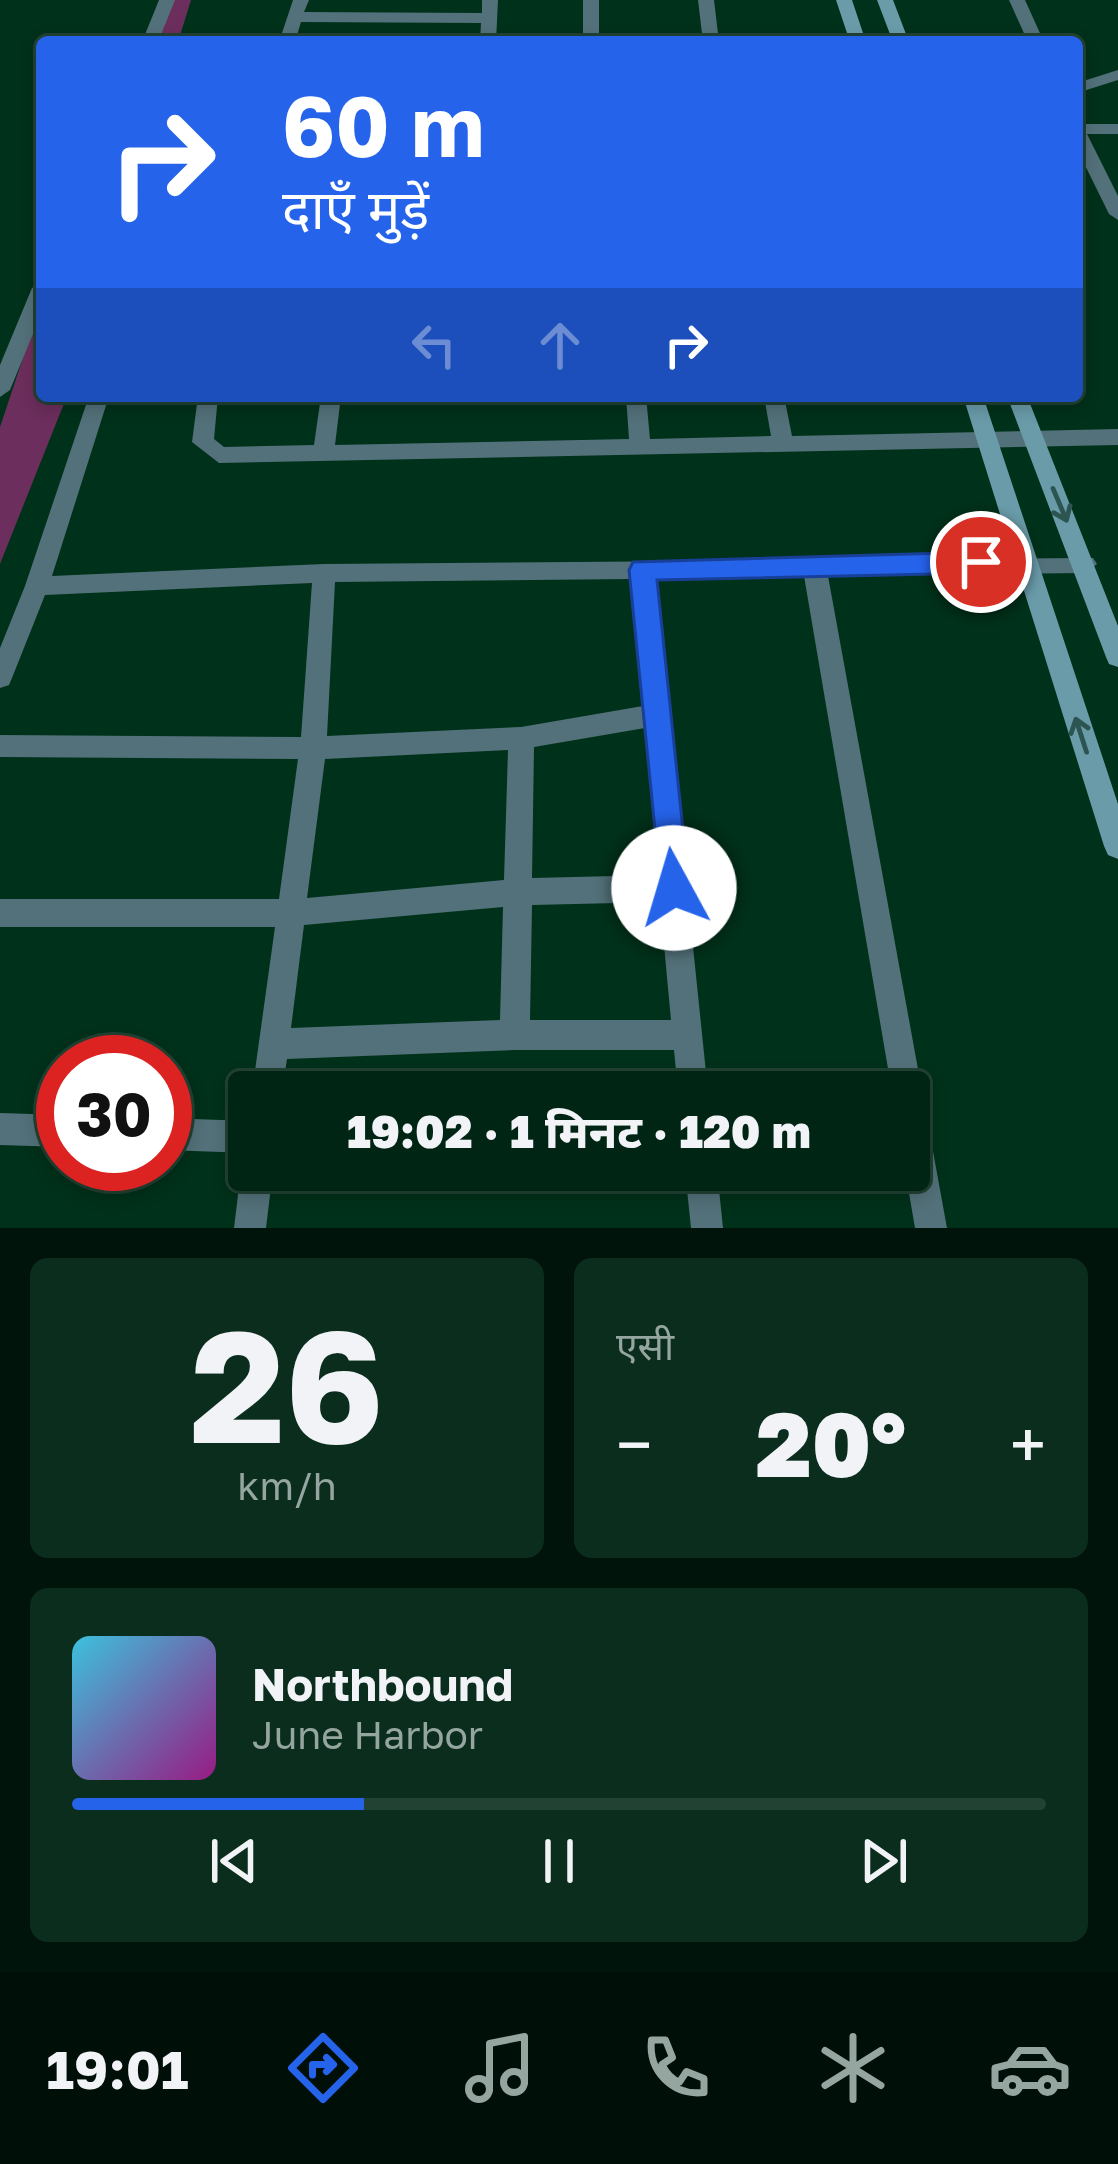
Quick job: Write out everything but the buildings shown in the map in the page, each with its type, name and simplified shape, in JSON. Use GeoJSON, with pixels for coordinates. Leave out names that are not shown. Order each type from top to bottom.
{"type":"FeatureCollection","features":[{"type":"Feature","properties":{"kind":"street"},"geometry":{"type":"LineString","coordinates":[[152,36],[167,0]]}},
{"type":"Feature","properties":{"kind":"street"},"geometry":{"type":"LineString","coordinates":[[590,0],[591,36]]}},
{"type":"Feature","properties":{"kind":"street"},"geometry":{"type":"LineString","coordinates":[[706,0],[710,36]]}},
{"type":"Feature","properties":{"kind":"street"},"geometry":{"type":"LineString","coordinates":[[844,0],[856,36]]}},
{"type":"Feature","properties":{"kind":"street"},"geometry":{"type":"LineString","coordinates":[[885,0],[899,36]]}},
{"type":"Feature","properties":{"kind":"street"},"geometry":{"type":"LineString","coordinates":[[1017,0],[1033,36]]}},
{"type":"Feature","properties":{"kind":"street"},"geometry":{"type":"LineString","coordinates":[[298,9],[490,9]]}},
{"type":"Feature","properties":{"kind":"street"},"geometry":{"type":"LineString","coordinates":[[1083,86],[1118,75]]}},
{"type":"Feature","properties":{"kind":"street"},"geometry":{"type":"LineString","coordinates":[[1083,130],[1118,129]]}},
{"type":"Feature","properties":{"kind":"street"},"geometry":{"type":"LineString","coordinates":[[1083,142],[1118,214]]}},
{"type":"Feature","properties":{"kind":"street"},"geometry":{"type":"LineString","coordinates":[[0,331],[35,316]]}},
{"type":"Feature","properties":{"kind":"street"},"geometry":{"type":"LineString","coordinates":[[0,390],[35,316]]}},
{"type":"Feature","properties":{"kind":"street"},"geometry":{"type":"LineString","coordinates":[[0,678],[37,586],[97,402]]}},
{"type":"Feature","properties":{"kind":"street"},"geometry":{"type":"LineString","coordinates":[[207,402],[202,426],[210,452],[1118,437]]}},
{"type":"Feature","properties":{"kind":"street"},"geometry":{"type":"LineString","coordinates":[[324,449],[330,402]]}},
{"type":"Feature","properties":{"kind":"street"},"geometry":{"type":"LineString","coordinates":[[636,402],[640,444]]}},
{"type":"Feature","properties":{"kind":"street"},"geometry":{"type":"LineString","coordinates":[[775,402],[783,442]]}},
{"type":"Feature","properties":{"kind":"street"},"geometry":{"type":"LineString","coordinates":[[976,402],[1023,562],[1118,846]]}},
{"type":"Feature","properties":{"kind":"street"},"geometry":{"type":"LineString","coordinates":[[1019,402],[1118,657]]}},
{"type":"Feature","properties":{"kind":"street"},"geometry":{"type":"LineString","coordinates":[[37,586],[324,573],[1085,564]]}},
{"type":"Feature","properties":{"kind":"street"},"geometry":{"type":"LineString","coordinates":[[814,566],[903,1071]]}},
{"type":"Feature","properties":{"kind":"street"},"geometry":{"type":"LineString","coordinates":[[643,570],[691,1071]]}},
{"type":"Feature","properties":{"kind":"street"},"geometry":{"type":"LineString","coordinates":[[270,1071],[313,748],[324,573]]}},
{"type":"Feature","properties":{"kind":"street"},"geometry":{"type":"LineString","coordinates":[[0,746],[313,748],[521,738],[656,715]]}},
{"type":"Feature","properties":{"kind":"street"},"geometry":{"type":"LineString","coordinates":[[515,1035],[521,738]]}},
{"type":"Feature","properties":{"kind":"street"},"geometry":{"type":"LineString","coordinates":[[0,913],[291,913],[518,892],[674,888]]}},
{"type":"Feature","properties":{"kind":"street"},"geometry":{"type":"LineString","coordinates":[[273,1044],[515,1035],[688,1035]]}},
{"type":"Feature","properties":{"kind":"street"},"geometry":{"type":"LineString","coordinates":[[0,1129],[36,1130]]}},
{"type":"Feature","properties":{"kind":"street"},"geometry":{"type":"LineString","coordinates":[[192,1135],[228,1136]]}},
{"type":"Feature","properties":{"kind":"street"},"geometry":{"type":"LineString","coordinates":[[250,1228],[254,1191]]}},
{"type":"Feature","properties":{"kind":"street"},"geometry":{"type":"LineString","coordinates":[[703,1191],[706,1228]]}},
{"type":"Feature","properties":{"kind":"street"},"geometry":{"type":"LineString","coordinates":[[924,1191],[931,1228]]}},
{"type":"Feature","properties":{"kind":"shaded area"},"geometry":{"type":"Polygon","coordinates":[[[36,319],[36,402],[65,402],[0,564],[0,427],[36,319]]]}},
{"type":"Feature","properties":{"kind":"waterway"},"geometry":{"type":"LineString","coordinates":[[167,36],[179,0]]}},
{"type":"Feature","properties":{"kind":"route"},"geometry":{"type":"LineString","coordinates":[[674,888],[643,570],[981,562]]}}]}
